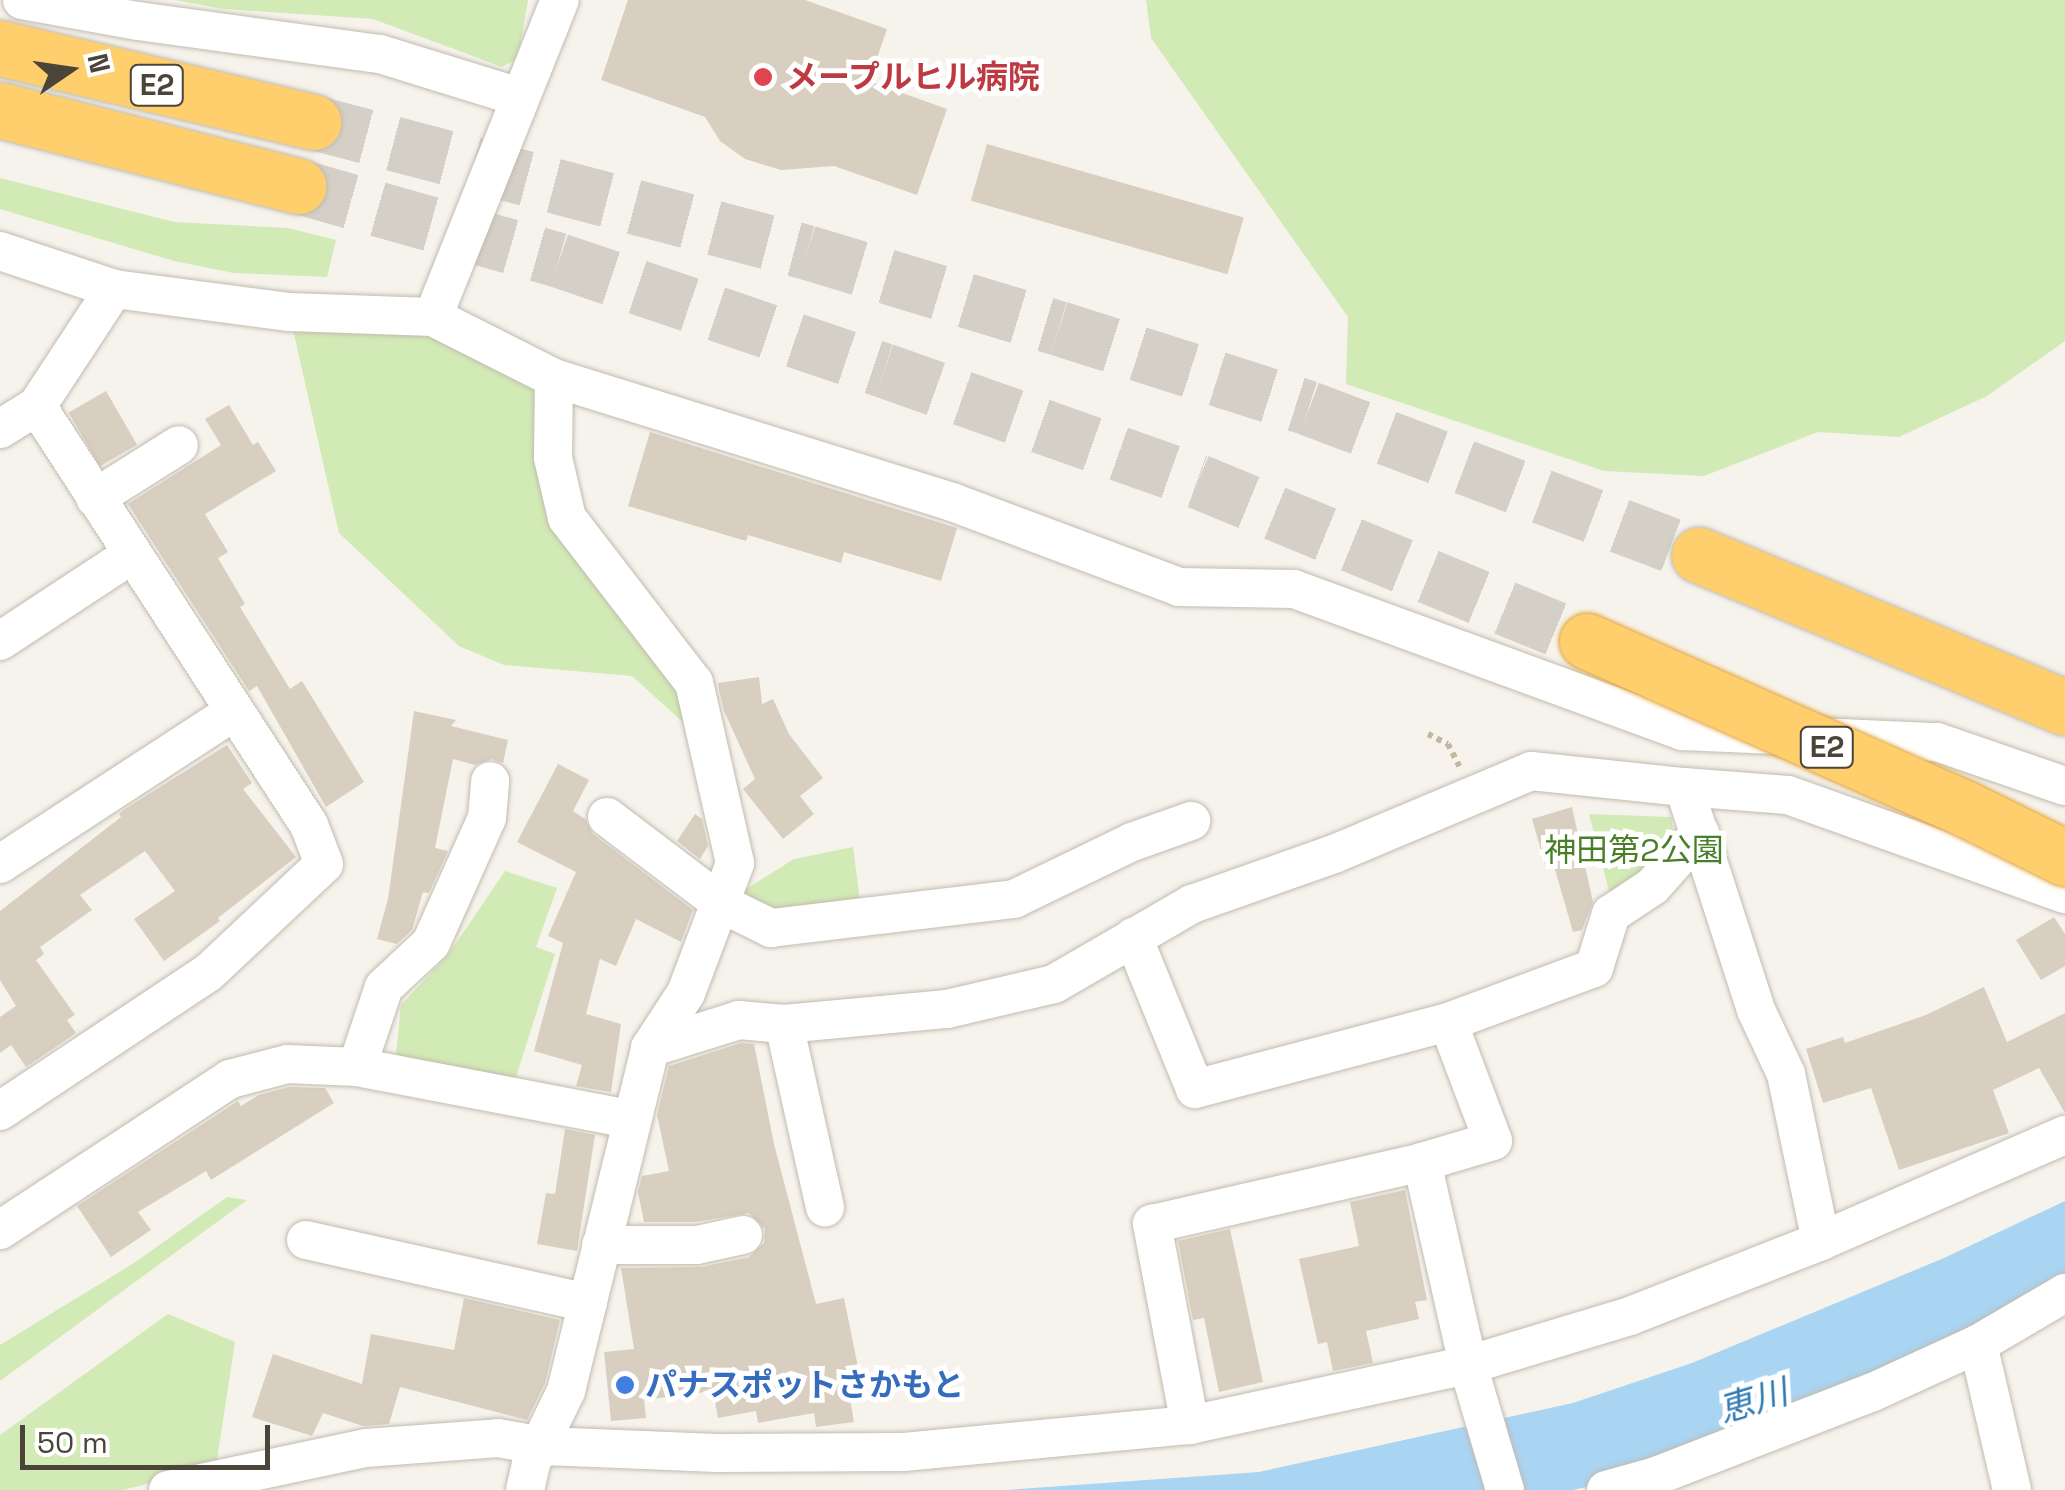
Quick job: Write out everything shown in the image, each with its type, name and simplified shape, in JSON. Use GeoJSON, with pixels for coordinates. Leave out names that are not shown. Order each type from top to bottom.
{"type":"FeatureCollection","features":[{"type":"Feature","properties":{"kind":"highway","name":"E2"},"geometry":{"type":"LineString","coordinates":[[0,48],[313,122]]}},
{"type":"Feature","properties":{"kind":"highway","name":"E2"},"geometry":{"type":"LineString","coordinates":[[0,110],[298,186]]}},
{"type":"Feature","properties":{"kind":"highway"},"geometry":{"type":"LineString","coordinates":[[1698,556],[2065,707]]}},
{"type":"Feature","properties":{"kind":"highway","name":"E2"},"geometry":{"type":"LineString","coordinates":[[1587,641],[1964,808],[2065,858]]}},
{"type":"Feature","properties":{"kind":"street"},"geometry":{"type":"LineString","coordinates":[[22,0],[138,21],[380,54],[520,98]]}},
{"type":"Feature","properties":{"kind":"street"},"geometry":{"type":"LineString","coordinates":[[433,317],[560,0]]}},
{"type":"Feature","properties":{"kind":"street"},"geometry":{"type":"LineString","coordinates":[[0,251],[114,289],[289,312],[433,317],[554,378],[952,502],[1179,587],[1294,589],[1682,731],[1936,742],[2057,782]]}},
{"type":"Feature","properties":{"kind":"street"},"geometry":{"type":"LineString","coordinates":[[0,429],[38,406],[114,289]]}},
{"type":"Feature","properties":{"kind":"street"},"geometry":{"type":"LineString","coordinates":[[533,1466],[566,1391],[650,1048],[686,993],[735,863],[694,683],[566,518],[552,458],[554,378]]}},
{"type":"Feature","properties":{"kind":"street"},"geometry":{"type":"LineString","coordinates":[[0,1111],[208,973],[324,864],[310,825],[131,555],[38,406]]}},
{"type":"Feature","properties":{"kind":"street"},"geometry":{"type":"LineString","coordinates":[[95,498],[178,445]]}},
{"type":"Feature","properties":{"kind":"street"},"geometry":{"type":"LineString","coordinates":[[0,641],[131,555]]}},
{"type":"Feature","properties":{"kind":"street"},"geometry":{"type":"LineString","coordinates":[[0,864],[234,712]]}},
{"type":"Feature","properties":{"kind":"street"},"geometry":{"type":"LineString","coordinates":[[650,1048],[739,1020],[784,1024],[946,1010],[1054,984],[1192,904],[1334,854],[1530,771],[1788,795],[2065,894]]}},
{"type":"Feature","properties":{"kind":"street"},"geometry":{"type":"LineString","coordinates":[[357,1067],[384,987],[431,943],[487,818],[490,781]]}},
{"type":"Feature","properties":{"kind":"street"},"geometry":{"type":"LineString","coordinates":[[1684,787],[1756,1010],[1786,1074],[1821,1241]]}},
{"type":"Feature","properties":{"kind":"street"},"geometry":{"type":"LineString","coordinates":[[607,818],[722,904],[771,928],[1014,899],[1132,842],[1191,821]]}},
{"type":"Feature","properties":{"kind":"street"},"geometry":{"type":"LineString","coordinates":[[1133,936],[1195,1090],[1448,1022],[1594,968],[1611,914],[1653,886],[1700,833]]}},
{"type":"Feature","properties":{"kind":"street"},"geometry":{"type":"LineString","coordinates":[[1190,1425],[1152,1224],[1422,1162],[1493,1140],[1448,1022]]}},
{"type":"Feature","properties":{"kind":"street"},"geometry":{"type":"LineString","coordinates":[[784,1024],[825,1208]]}},
{"type":"Feature","properties":{"kind":"street"},"geometry":{"type":"LineString","coordinates":[[0,1230],[230,1079],[287,1064],[357,1067],[630,1120]]}},
{"type":"Feature","properties":{"kind":"street"},"geometry":{"type":"LineString","coordinates":[[168,1490],[366,1448],[498,1438],[533,1466],[717,1453],[904,1452],[1190,1425],[1474,1383],[2065,1136]]}},
{"type":"Feature","properties":{"kind":"street"},"geometry":{"type":"LineString","coordinates":[[1422,1162],[1474,1383],[1505,1490]]}},
{"type":"Feature","properties":{"kind":"street"},"geometry":{"type":"LineString","coordinates":[[601,1246],[697,1246],[744,1235]]}},
{"type":"Feature","properties":{"kind":"street"},"geometry":{"type":"LineString","coordinates":[[306,1240],[588,1303]]}},
{"type":"Feature","properties":{"kind":"street"},"geometry":{"type":"LineString","coordinates":[[1606,1490],[1656,1476],[1837,1406],[1978,1344],[2065,1293]]}},
{"type":"Feature","properties":{"kind":"street"},"geometry":{"type":"LineString","coordinates":[[1978,1344],[2012,1490]]}},
{"type":"Feature","properties":{"kind":"green space"},"geometry":{"type":"Polygon","coordinates":[[[175,0],[528,0],[518,58],[502,67],[373,19],[223,9],[175,0]]]}},
{"type":"Feature","properties":{"kind":"green space"},"geometry":{"type":"Polygon","coordinates":[[[1146,0],[2065,0],[2065,341],[1987,396],[1899,437],[1818,432],[1704,476],[1604,471],[1346,384],[1348,317],[1151,38],[1146,0]]]}},
{"type":"Feature","properties":{"kind":"green space"},"geometry":{"type":"Polygon","coordinates":[[[0,178],[174,222],[288,228],[336,240],[327,277],[234,273],[174,261],[0,209],[0,178]]]}},
{"type":"Feature","properties":{"kind":"green space"},"geometry":{"type":"Polygon","coordinates":[[[289,312],[433,317],[554,378],[567,518],[694,683],[708,745],[632,676],[504,665],[459,646],[339,533],[289,312]]]}},
{"type":"Feature","properties":{"kind":"green space","name":"神田第2公園"},"geometry":{"type":"Polygon","coordinates":[[[1589,814],[1671,817],[1677,847],[1613,906],[1589,814]]]}},
{"type":"Feature","properties":{"kind":"green space"},"geometry":{"type":"Polygon","coordinates":[[[853,847],[862,917],[722,904],[794,859],[853,847]]]}},
{"type":"Feature","properties":{"kind":"green space"},"geometry":{"type":"Polygon","coordinates":[[[505,871],[557,888],[536,947],[555,954],[510,1096],[394,1074],[401,1005],[448,955],[505,871]]]}},
{"type":"Feature","properties":{"kind":"green space"},"geometry":{"type":"Polygon","coordinates":[[[227,1197],[247,1200],[0,1381],[0,1345],[134,1263],[227,1197]]]}},
{"type":"Feature","properties":{"kind":"green space"},"geometry":{"type":"Polygon","coordinates":[[[168,1314],[235,1342],[216,1466],[123,1490],[0,1490],[0,1435],[168,1314]]]}},
{"type":"Feature","properties":{"kind":"water","name":"恵川"},"geometry":{"type":"Polygon","coordinates":[[[2065,1201],[2065,1299],[1665,1469],[1573,1490],[1007,1490],[1259,1472],[1573,1403],[1692,1363],[1944,1258],[2065,1201]]]}},
{"type":"Feature","properties":{"kind":"building"},"geometry":{"type":"Polygon","coordinates":[[[628,0],[805,0],[887,29],[869,81],[947,109],[917,195],[834,166],[781,170],[745,159],[720,141],[705,117],[601,80],[628,0]]]}},
{"type":"Feature","properties":{"kind":"building"},"geometry":{"type":"Polygon","coordinates":[[[987,144],[1244,218],[1227,274],[971,201],[987,144]]]}},
{"type":"Feature","properties":{"kind":"building"},"geometry":{"type":"Polygon","coordinates":[[[106,391],[137,445],[100,466],[69,412],[106,391]]]}},
{"type":"Feature","properties":{"kind":"building"},"geometry":{"type":"Polygon","coordinates":[[[229,405],[253,445],[258,442],[276,471],[205,514],[228,552],[218,558],[245,604],[240,607],[290,689],[302,681],[364,782],[326,807],[257,686],[249,691],[128,504],[221,445],[205,419],[229,405]]]}},
{"type":"Feature","properties":{"kind":"building"},"geometry":{"type":"Polygon","coordinates":[[[650,432],[957,528],[941,581],[844,552],[841,563],[748,535],[746,541],[628,506],[650,432]]]}},
{"type":"Feature","properties":{"kind":"building"},"geometry":{"type":"Polygon","coordinates":[[[759,677],[762,704],[773,699],[789,734],[823,778],[800,796],[814,814],[783,839],[743,789],[755,779],[724,711],[719,690],[718,683],[759,677]]]}},
{"type":"Feature","properties":{"kind":"building"},"geometry":{"type":"Polygon","coordinates":[[[414,711],[456,720],[451,726],[508,740],[503,763],[491,759],[475,765],[453,759],[435,848],[448,851],[429,893],[423,892],[412,930],[397,944],[377,939],[388,899],[414,711]]]}},
{"type":"Feature","properties":{"kind":"building"},"geometry":{"type":"Polygon","coordinates":[[[227,745],[252,783],[243,789],[296,857],[218,918],[220,921],[164,961],[134,919],[175,891],[145,851],[80,895],[92,910],[40,947],[44,954],[36,960],[75,1015],[67,1020],[76,1033],[26,1067],[11,1045],[0,1053],[0,1017],[16,1006],[0,980],[0,911],[121,817],[119,814],[125,809],[227,745]]]}},
{"type":"Feature","properties":{"kind":"building"},"geometry":{"type":"Polygon","coordinates":[[[558,764],[589,780],[573,811],[585,819],[593,834],[693,910],[681,942],[636,919],[616,966],[600,959],[586,1014],[621,1024],[611,1092],[576,1086],[582,1065],[534,1051],[563,943],[548,936],[576,872],[517,842],[558,764]]]}},
{"type":"Feature","properties":{"kind":"building"},"geometry":{"type":"Polygon","coordinates":[[[1572,807],[1593,902],[1582,930],[1573,932],[1554,866],[1546,868],[1532,819],[1572,807]]]}},
{"type":"Feature","properties":{"kind":"building"},"geometry":{"type":"Polygon","coordinates":[[[695,814],[702,819],[708,846],[700,859],[677,841],[695,814]]]}},
{"type":"Feature","properties":{"kind":"building"},"geometry":{"type":"Polygon","coordinates":[[[2054,917],[2065,934],[2065,966],[2041,980],[2016,940],[2054,917]]]}},
{"type":"Feature","properties":{"kind":"building"},"geometry":{"type":"Polygon","coordinates":[[[1984,987],[2007,1042],[2065,1013],[2065,1113],[2039,1068],[1993,1090],[2009,1133],[1899,1170],[1871,1088],[1823,1103],[1806,1049],[1843,1037],[1845,1043],[1926,1015],[1984,987]]]}},
{"type":"Feature","properties":{"kind":"building"},"geometry":{"type":"Polygon","coordinates":[[[741,1043],[754,1044],[774,1144],[816,1304],[844,1298],[859,1372],[846,1375],[854,1422],[816,1427],[814,1413],[758,1423],[756,1411],[718,1418],[713,1391],[644,1400],[646,1418],[611,1421],[604,1352],[634,1349],[621,1268],[701,1267],[749,1257],[764,1243],[765,1229],[749,1213],[695,1222],[644,1222],[638,1192],[642,1176],[669,1171],[657,1115],[669,1066],[741,1043]]]}},
{"type":"Feature","properties":{"kind":"building"},"geometry":{"type":"Polygon","coordinates":[[[289,1087],[325,1088],[334,1103],[211,1180],[206,1171],[138,1212],[151,1230],[111,1257],[77,1206],[238,1101],[241,1106],[259,1095],[289,1087]]]}},
{"type":"Feature","properties":{"kind":"building"},"geometry":{"type":"Polygon","coordinates":[[[565,1129],[595,1135],[577,1251],[537,1244],[546,1193],[555,1194],[565,1129]]]}},
{"type":"Feature","properties":{"kind":"building"},"geometry":{"type":"Polygon","coordinates":[[[1405,1190],[1427,1300],[1415,1302],[1419,1319],[1366,1331],[1373,1363],[1333,1371],[1327,1342],[1318,1344],[1299,1259],[1359,1246],[1350,1202],[1405,1190]]]}},
{"type":"Feature","properties":{"kind":"building"},"geometry":{"type":"Polygon","coordinates":[[[1230,1229],[1263,1382],[1219,1392],[1204,1318],[1193,1320],[1178,1241],[1230,1229]]]}},
{"type":"Feature","properties":{"kind":"building"},"geometry":{"type":"Polygon","coordinates":[[[464,1298],[560,1320],[545,1383],[527,1420],[400,1387],[389,1424],[363,1426],[323,1413],[312,1436],[252,1417],[273,1354],[362,1384],[371,1334],[454,1350],[464,1298]]]}},
{"type":"Feature","properties":{"kind":"tunnel"},"geometry":{"type":"LineString","coordinates":[[313,122],[807,252],[1059,328],[1309,408],[1699,555]]}},
{"type":"Feature","properties":{"kind":"tunnel"},"geometry":{"type":"LineString","coordinates":[[298,186],[559,260],[884,370],[1198,481],[1587,641]]}},
{"type":"Feature","properties":{"kind":"place","name":"メープルヒル病院"},"geometry":{"type":"Point","coordinates":[763,77]}},
{"type":"Feature","properties":{"kind":"place","name":"パナスポットさかもと"},"geometry":{"type":"Point","coordinates":[625,1385]}}]}
